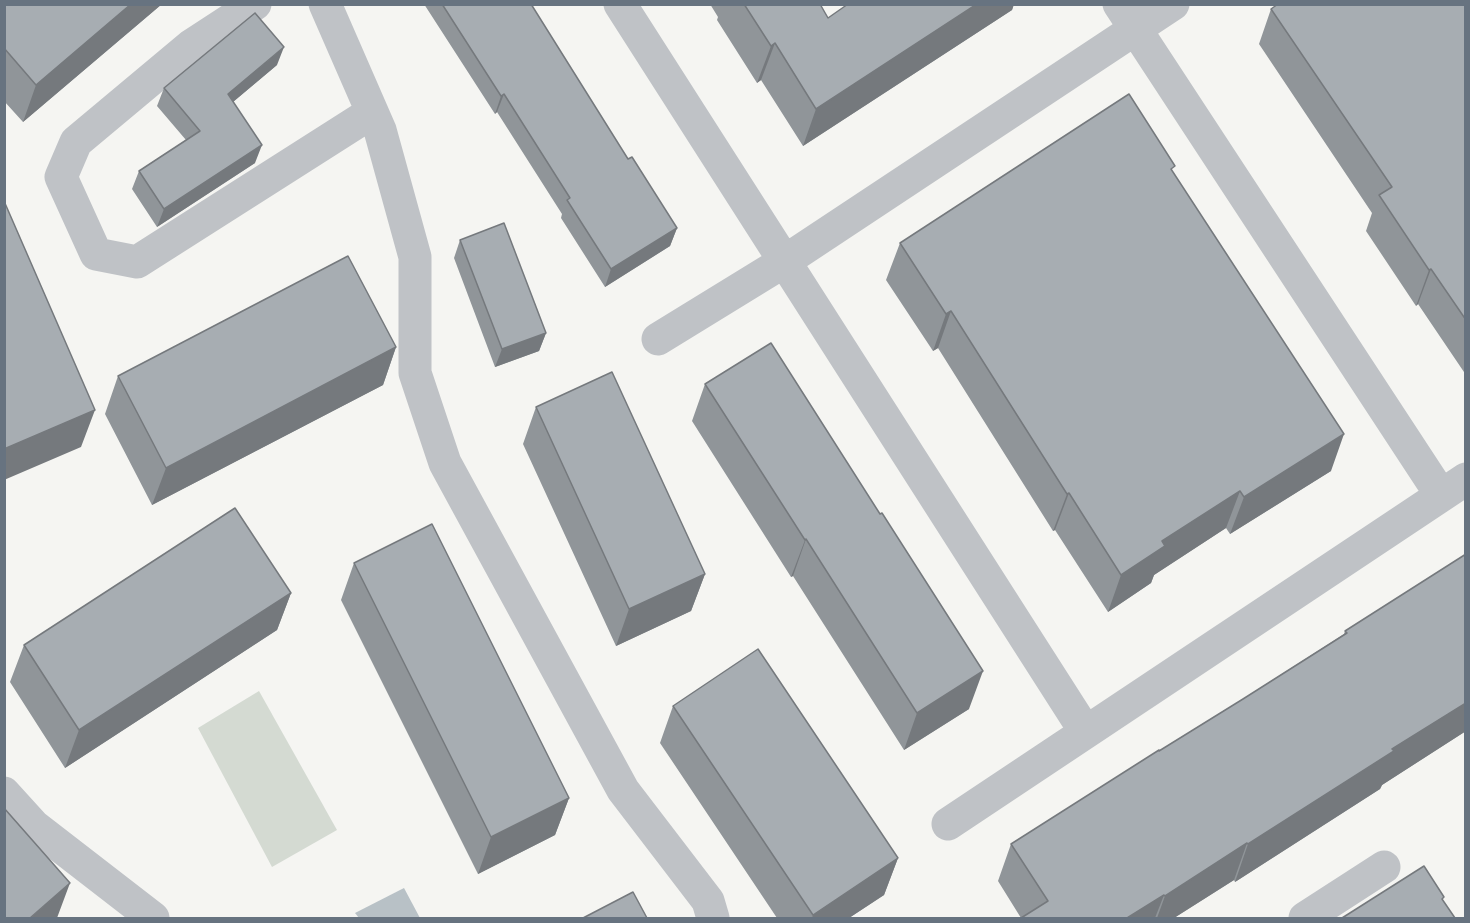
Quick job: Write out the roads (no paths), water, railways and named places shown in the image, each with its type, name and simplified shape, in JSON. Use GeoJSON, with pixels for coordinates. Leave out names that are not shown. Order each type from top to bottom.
{"type":"FeatureCollection","features":[{"type":"Feature","properties":{"kind":"lane"},"geometry":{"type":"LineString","coordinates":[[255,4],[192,45],[76,142],[61,177],[96,254],[137,262],[372,113]]}},
{"type":"Feature","properties":{"kind":"lane"},"geometry":{"type":"LineString","coordinates":[[325,4],[380,130],[415,257],[415,373],[445,463],[623,790],[708,901],[713,918]]}},
{"type":"Feature","properties":{"kind":"lane"},"geometry":{"type":"LineString","coordinates":[[620,4],[1085,731]]}},
{"type":"Feature","properties":{"kind":"lane"},"geometry":{"type":"LineString","coordinates":[[658,339],[784,261],[1127,17],[1173,4]]}},
{"type":"Feature","properties":{"kind":"lane"},"geometry":{"type":"LineString","coordinates":[[948,824],[1453,487],[1127,17]]}},
{"type":"Feature","properties":{"kind":"lane"},"geometry":{"type":"LineString","coordinates":[[4,793],[34,826],[153,918]]}},
{"type":"Feature","properties":{"kind":"lane"},"geometry":{"type":"LineString","coordinates":[[1305,918],[1384,867]]}}]}
